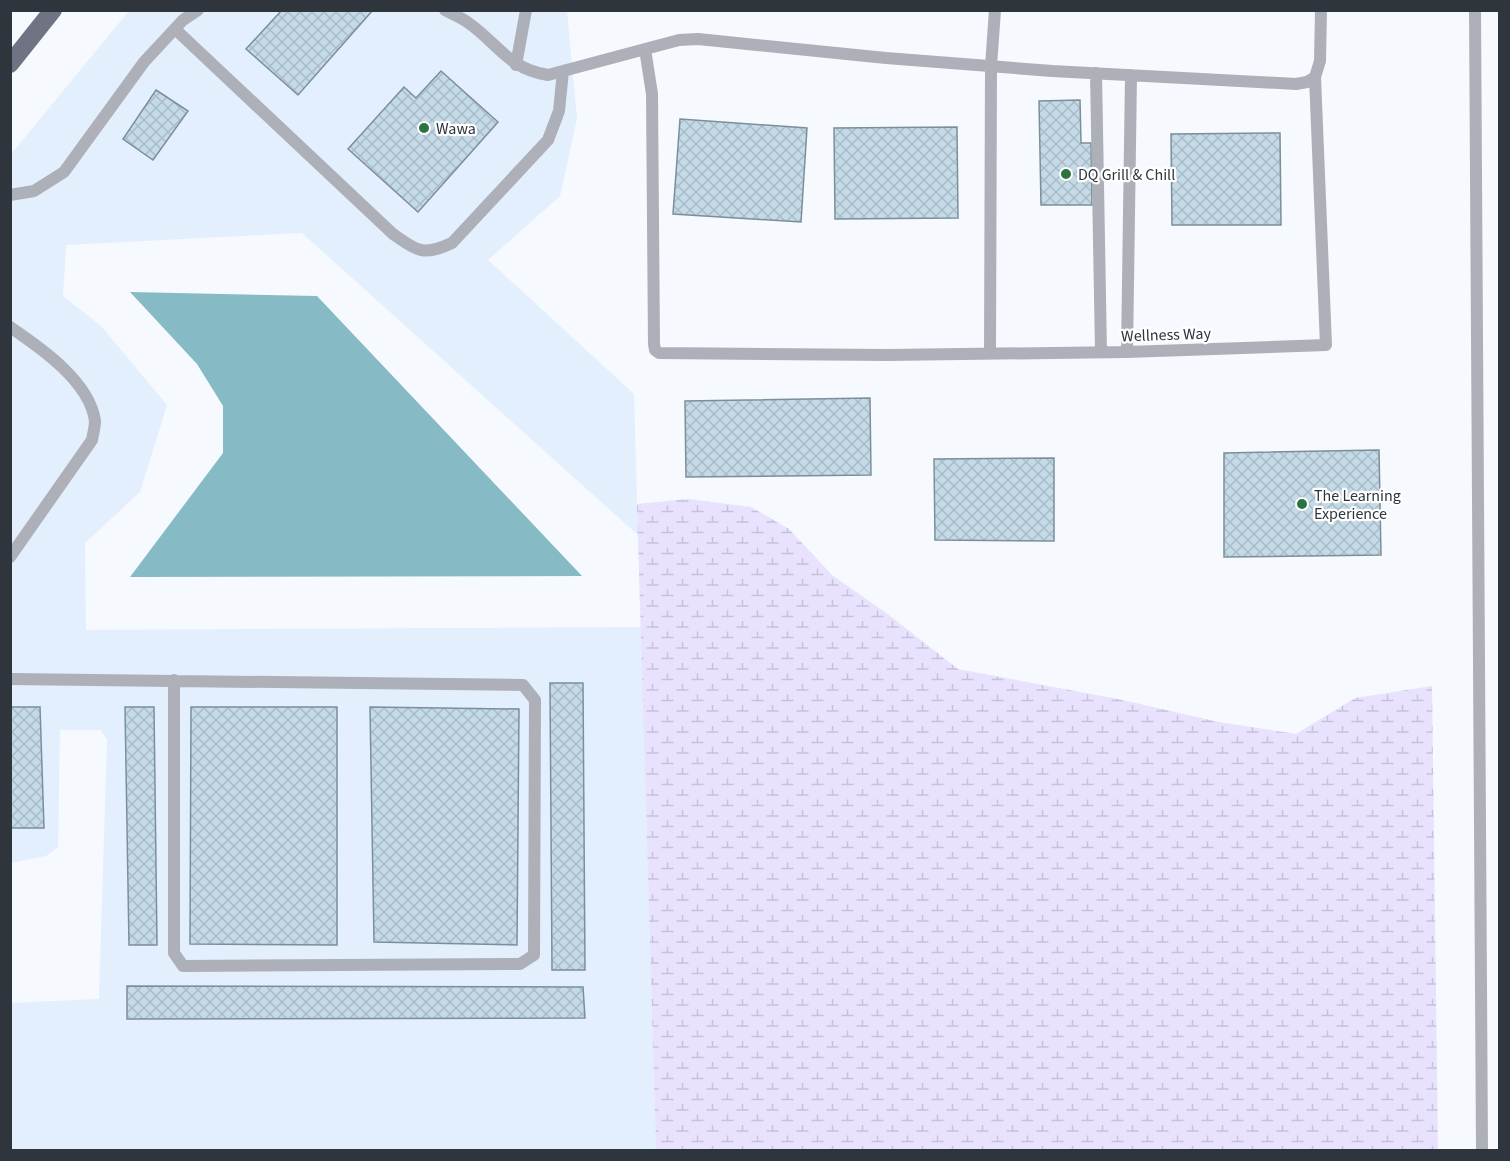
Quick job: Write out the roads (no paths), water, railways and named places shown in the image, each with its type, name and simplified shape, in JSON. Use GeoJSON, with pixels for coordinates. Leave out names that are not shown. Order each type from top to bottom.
{"type":"FeatureCollection","features":[{"type":"Feature","properties":{"kind":"main road"},"geometry":{"type":"LineString","coordinates":[[10,64],[53,10]]}},
{"type":"Feature","properties":{"kind":"lane"},"geometry":{"type":"LineString","coordinates":[[10,195],[34,192],[64,172],[144,62],[183,20],[198,10]]}},
{"type":"Feature","properties":{"kind":"lane"},"geometry":{"type":"LineString","coordinates":[[445,10],[469,23],[516,65],[531,72],[548,75],[679,40],[698,39],[991,66],[1096,73],[1296,84],[1307,82],[1315,77]]}},
{"type":"Feature","properties":{"kind":"lane"},"geometry":{"type":"LineString","coordinates":[[516,65],[526,10]]}},
{"type":"Feature","properties":{"kind":"lane"},"geometry":{"type":"LineString","coordinates":[[990,353],[991,66],[995,10]]}},
{"type":"Feature","properties":{"kind":"lane","name":"Wellness Way"},"geometry":{"type":"LineString","coordinates":[[645,49],[652,94],[654,344],[655,350],[659,353],[1127,352],[1326,345],[1315,77],[1320,61],[1321,10]]}},
{"type":"Feature","properties":{"kind":"lane"},"geometry":{"type":"LineString","coordinates":[[1474,10],[1482,1150]]}},
{"type":"Feature","properties":{"kind":"lane"},"geometry":{"type":"LineString","coordinates":[[175,29],[393,234],[414,249],[433,252],[452,243],[548,140],[559,111],[563,71]]}},
{"type":"Feature","properties":{"kind":"lane"},"geometry":{"type":"LineString","coordinates":[[1096,73],[1101,352]]}},
{"type":"Feature","properties":{"kind":"lane"},"geometry":{"type":"LineString","coordinates":[[1127,352],[1131,75]]}},
{"type":"Feature","properties":{"kind":"lane"},"geometry":{"type":"LineString","coordinates":[[10,327],[30,340],[74,379],[89,401],[95,422],[92,440],[10,557]]}},
{"type":"Feature","properties":{"kind":"lane"},"geometry":{"type":"LineString","coordinates":[[10,679],[174,680],[523,685],[535,700],[534,954],[520,964],[183,966],[174,953],[174,680]]}},
{"type":"Feature","properties":{"kind":"water"},"geometry":{"type":"Polygon","coordinates":[[[130,292],[317,296],[582,576],[130,577],[223,453],[223,406],[197,364],[130,292]]]}},
{"type":"Feature","properties":{"kind":"place","name":"Wawa"},"geometry":{"type":"Point","coordinates":[424,128]}},
{"type":"Feature","properties":{"kind":"place","name":"DQ Grill & Chill"},"geometry":{"type":"Point","coordinates":[1066,174]}},
{"type":"Feature","properties":{"kind":"place","name":"The Learning Experience"},"geometry":{"type":"Point","coordinates":[1302,504]}}]}
